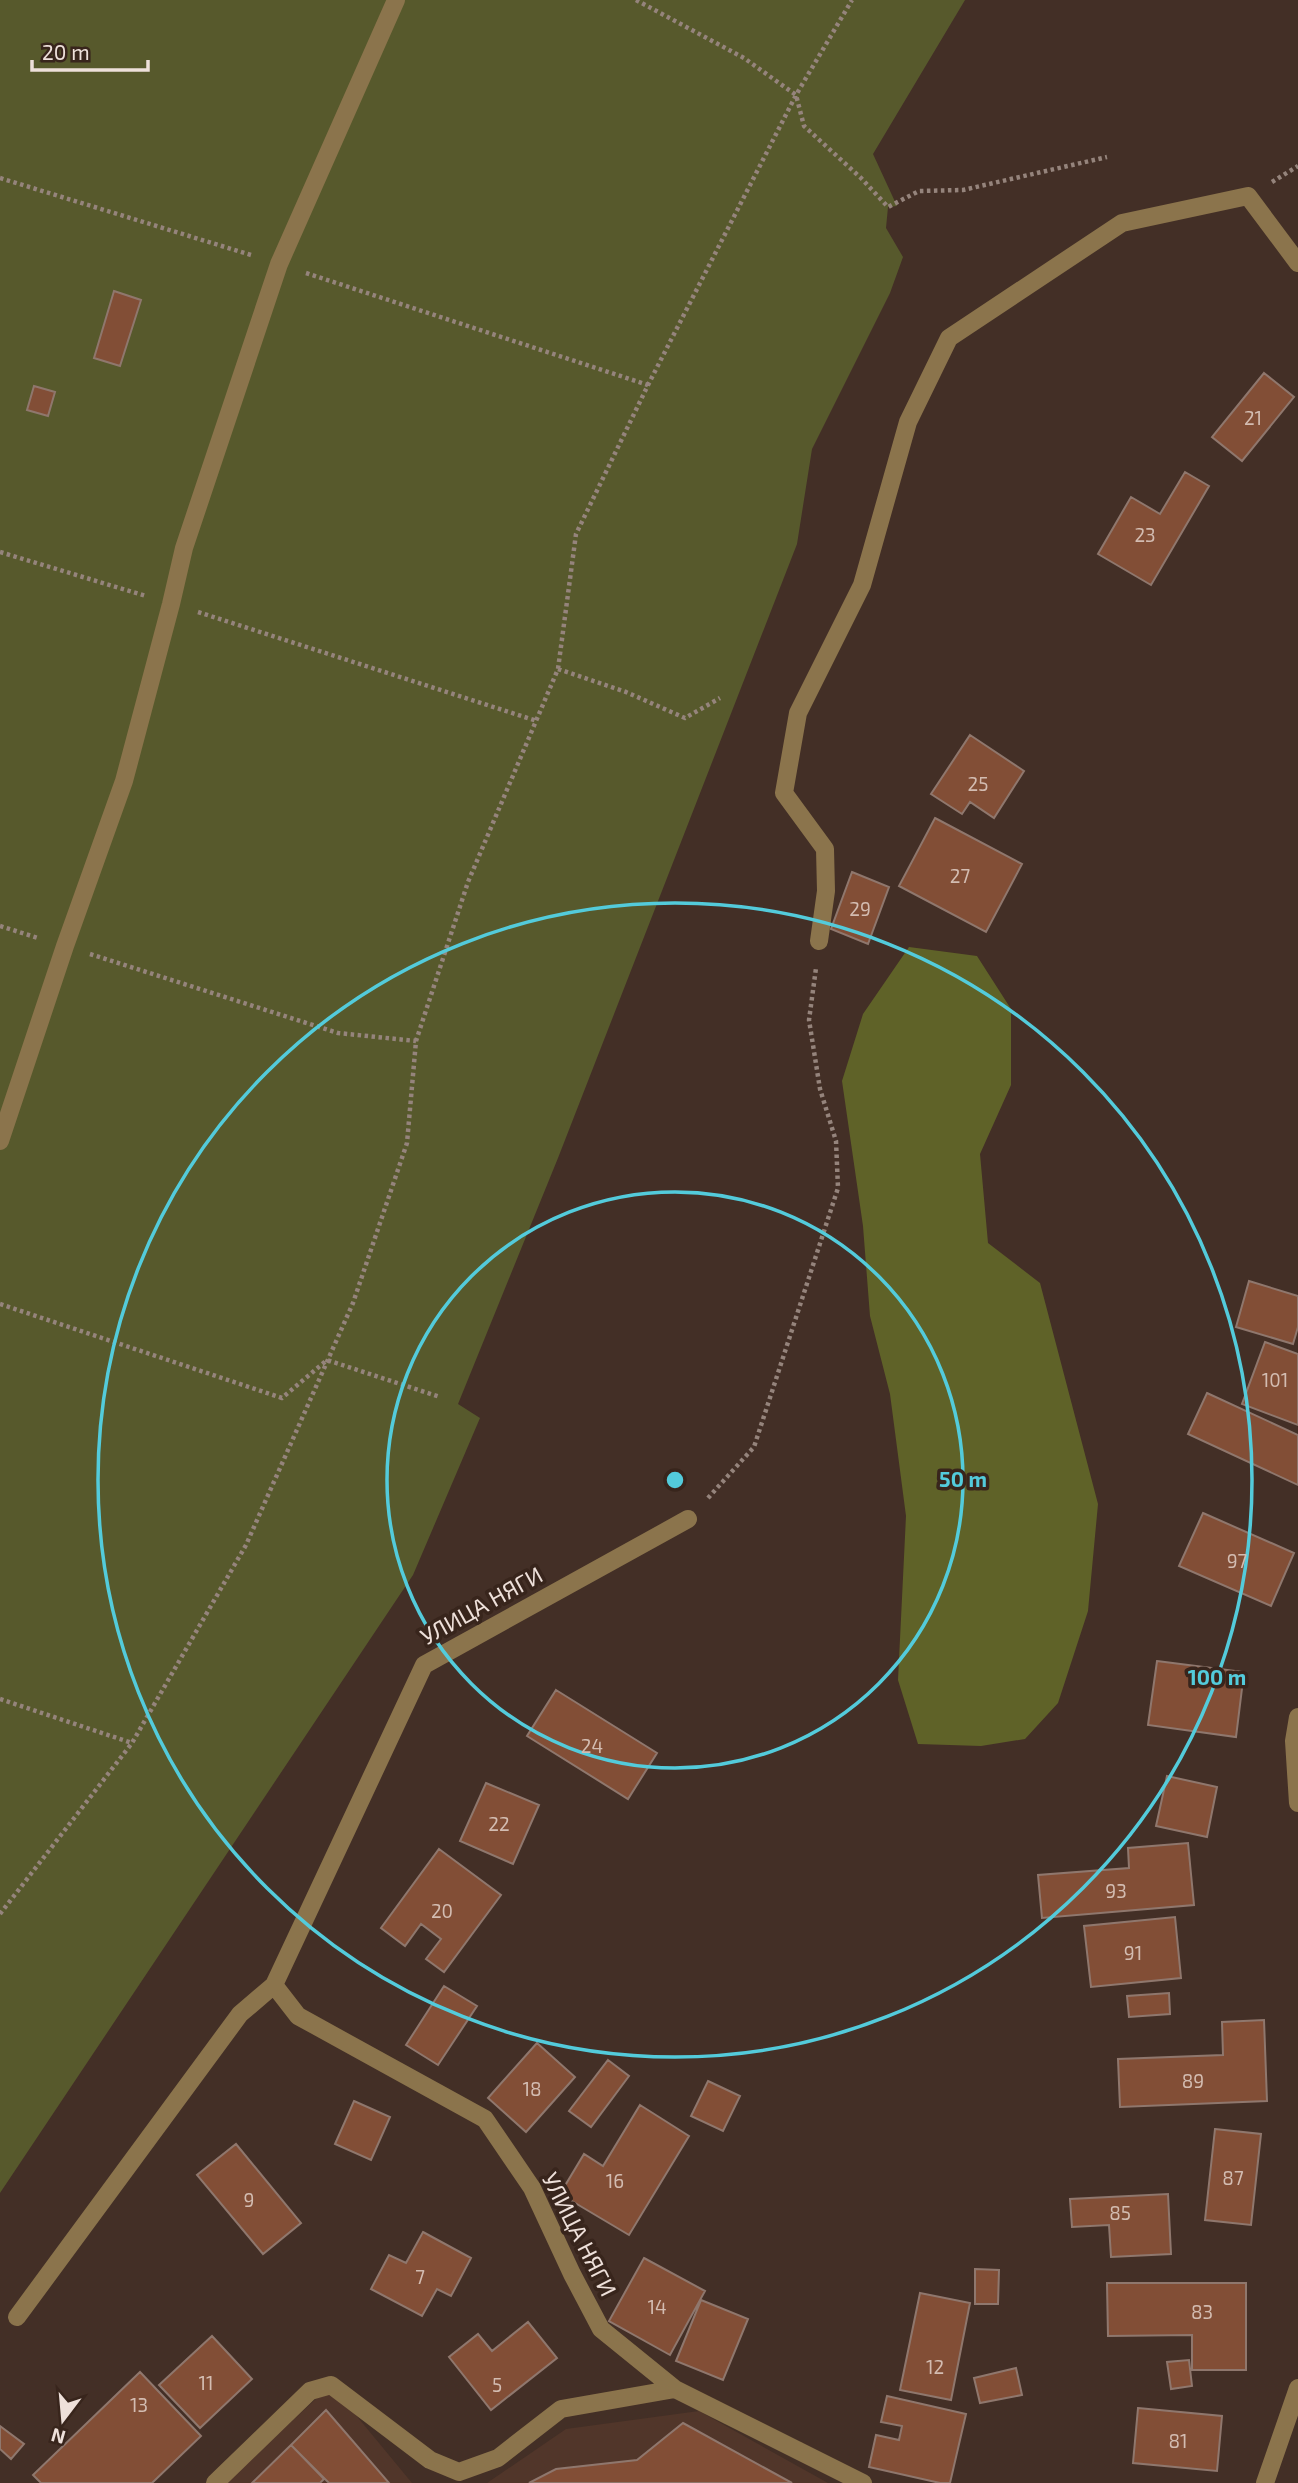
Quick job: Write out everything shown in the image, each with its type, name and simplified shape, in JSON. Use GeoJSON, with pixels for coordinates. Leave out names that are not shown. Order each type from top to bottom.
{"type":"FeatureCollection","features":[{"type":"Feature","properties":{"kind":"street"},"geometry":{"type":"LineString","coordinates":[[0,1140],[124,781],[172,604],[184,548],[279,264],[396,0]]}},
{"type":"Feature","properties":{"kind":"street"},"geometry":{"type":"LineString","coordinates":[[819,941],[826,891],[825,849],[784,793],[798,713],[862,585],[908,422],[948,338],[1122,223],[1248,196],[1298,263]]}},
{"type":"Feature","properties":{"kind":"street","name":"УЛИЦА НЯГИ"},"geometry":{"type":"LineString","coordinates":[[17,2317],[240,2014],[274,1985],[424,1665],[688,1519]]}},
{"type":"Feature","properties":{"kind":"street"},"geometry":{"type":"LineString","coordinates":[[1298,1717],[1294,1741],[1298,1803]]}},
{"type":"Feature","properties":{"kind":"street","name":"УЛИЦА НЯГИ"},"geometry":{"type":"LineString","coordinates":[[274,1985],[298,2016],[485,2119],[532,2188],[601,2329],[675,2389],[863,2483]]}},
{"type":"Feature","properties":{"kind":"street"},"geometry":{"type":"LineString","coordinates":[[215,2483],[310,2391],[331,2385],[430,2460],[459,2472],[498,2458],[561,2409],[675,2389]]}},
{"type":"Feature","properties":{"kind":"street"},"geometry":{"type":"LineString","coordinates":[[1265,2483],[1298,2388]]}},
{"type":"Feature","properties":{"kind":"path"},"geometry":{"type":"LineString","coordinates":[[636,0],[744,58],[796,95],[804,126],[861,178],[888,207],[919,191],[963,190],[1107,157]]}},
{"type":"Feature","properties":{"kind":"path"},"geometry":{"type":"LineString","coordinates":[[0,1913],[132,1742],[246,1545],[353,1303],[407,1143],[416,1041],[468,882],[558,669],[576,534],[796,95],[852,0]]}},
{"type":"Feature","properties":{"kind":"path"},"geometry":{"type":"LineString","coordinates":[[0,178],[279,264],[648,386]]}},
{"type":"Feature","properties":{"kind":"path"},"geometry":{"type":"LineString","coordinates":[[0,552],[537,721]]}},
{"type":"Feature","properties":{"kind":"path"},"geometry":{"type":"LineString","coordinates":[[558,669],[626,692],[685,718],[720,698]]}},
{"type":"Feature","properties":{"kind":"path"},"geometry":{"type":"LineString","coordinates":[[0,926],[338,1033],[416,1041]]}},
{"type":"Feature","properties":{"kind":"path"},"geometry":{"type":"LineString","coordinates":[[688,1519],[754,1447],[838,1188],[836,1141],[820,1088],[809,1020],[819,941]]}},
{"type":"Feature","properties":{"kind":"path"},"geometry":{"type":"LineString","coordinates":[[0,1304],[282,1398],[327,1360]]}},
{"type":"Feature","properties":{"kind":"path"},"geometry":{"type":"LineString","coordinates":[[327,1360],[440,1397]]}},
{"type":"Feature","properties":{"kind":"path"},"geometry":{"type":"LineString","coordinates":[[0,1699],[132,1742]]}},
{"type":"Feature","properties":{"kind":"shaded area"},"geometry":{"type":"Polygon","coordinates":[[[331,2385],[412,2483],[225,2483],[331,2385]]]}},
{"type":"Feature","properties":{"kind":"shaded area"},"geometry":{"type":"Polygon","coordinates":[[[699,2411],[828,2483],[487,2483],[566,2429],[699,2411]]]}},
{"type":"Feature","properties":{"kind":"green space"},"geometry":{"type":"Polygon","coordinates":[[[0,0],[965,0],[873,154],[897,206],[888,207],[886,228],[903,257],[890,293],[812,449],[797,544],[558,1158],[458,1404],[480,1418],[413,1575],[0,2193],[0,0]]]}},
{"type":"Feature","properties":{"kind":"green space"},"geometry":{"type":"Polygon","coordinates":[[[909,947],[977,956],[1011,1009],[1011,1085],[980,1154],[988,1243],[1040,1283],[1098,1504],[1088,1611],[1058,1703],[1025,1739],[981,1746],[918,1744],[898,1680],[906,1516],[890,1394],[870,1316],[863,1226],[842,1081],[863,1014],[909,947]]]}},
{"type":"Feature","properties":{"kind":"building"},"geometry":{"type":"Polygon","coordinates":[[[114,291],[141,300],[120,366],[94,358],[114,291]]]}},
{"type":"Feature","properties":{"kind":"building"},"geometry":{"type":"Polygon","coordinates":[[[1264,373],[1294,397],[1242,461],[1212,437],[1264,373]]]}},
{"type":"Feature","properties":{"kind":"building"},"geometry":{"type":"Polygon","coordinates":[[[34,386],[55,392],[48,416],[27,410],[34,386]]]}},
{"type":"Feature","properties":{"kind":"building"},"geometry":{"type":"Polygon","coordinates":[[[1185,472],[1209,486],[1151,585],[1098,554],[1131,497],[1160,514],[1185,472]]]}},
{"type":"Feature","properties":{"kind":"building"},"geometry":{"type":"Polygon","coordinates":[[[970,735],[1024,771],[994,818],[970,802],[962,814],[931,794],[970,735]]]}},
{"type":"Feature","properties":{"kind":"building"},"geometry":{"type":"Polygon","coordinates":[[[935,818],[1022,864],[986,932],[899,886],[935,818]]]}},
{"type":"Feature","properties":{"kind":"building"},"geometry":{"type":"Polygon","coordinates":[[[852,872],[889,887],[868,944],[831,929],[852,872]]]}},
{"type":"Feature","properties":{"kind":"building"},"geometry":{"type":"Polygon","coordinates":[[[1249,1281],[1298,1296],[1298,1327],[1293,1344],[1236,1327],[1249,1281]]]}},
{"type":"Feature","properties":{"kind":"building"},"geometry":{"type":"Polygon","coordinates":[[[1265,1342],[1298,1354],[1298,1425],[1242,1404],[1265,1342]]]}},
{"type":"Feature","properties":{"kind":"building"},"geometry":{"type":"Polygon","coordinates":[[[1207,1393],[1298,1435],[1298,1485],[1188,1434],[1207,1393]]]}},
{"type":"Feature","properties":{"kind":"building"},"geometry":{"type":"Polygon","coordinates":[[[1203,1513],[1294,1553],[1271,1606],[1179,1566],[1203,1513]]]}},
{"type":"Feature","properties":{"kind":"building"},"geometry":{"type":"Polygon","coordinates":[[[1157,1661],[1244,1672],[1236,1737],[1148,1725],[1157,1661]]]}},
{"type":"Feature","properties":{"kind":"building"},"geometry":{"type":"Polygon","coordinates":[[[556,1690],[657,1753],[628,1799],[527,1736],[556,1690]]]}},
{"type":"Feature","properties":{"kind":"building"},"geometry":{"type":"Polygon","coordinates":[[[1167,1776],[1217,1787],[1207,1837],[1156,1826],[1167,1776]]]}},
{"type":"Feature","properties":{"kind":"building"},"geometry":{"type":"Polygon","coordinates":[[[486,1783],[539,1805],[513,1864],[460,1841],[486,1783]]]}},
{"type":"Feature","properties":{"kind":"building"},"geometry":{"type":"Polygon","coordinates":[[[1188,1843],[1194,1905],[1042,1918],[1038,1875],[1129,1868],[1128,1848],[1188,1843]]]}},
{"type":"Feature","properties":{"kind":"building"},"geometry":{"type":"Polygon","coordinates":[[[439,1849],[501,1895],[444,1972],[426,1959],[441,1939],[421,1924],[405,1946],[381,1928],[439,1849]]]}},
{"type":"Feature","properties":{"kind":"building"},"geometry":{"type":"Polygon","coordinates":[[[1175,1917],[1181,1978],[1091,1987],[1084,1926],[1175,1917]]]}},
{"type":"Feature","properties":{"kind":"building"},"geometry":{"type":"Polygon","coordinates":[[[444,1986],[477,2006],[438,2065],[406,2045],[444,1986]]]}},
{"type":"Feature","properties":{"kind":"building"},"geometry":{"type":"Polygon","coordinates":[[[1169,1993],[1170,2014],[1129,2017],[1127,1996],[1169,1993]]]}},
{"type":"Feature","properties":{"kind":"building"},"geometry":{"type":"Polygon","coordinates":[[[1264,2020],[1267,2101],[1120,2107],[1118,2059],[1223,2055],[1222,2022],[1264,2020]]]}},
{"type":"Feature","properties":{"kind":"building"},"geometry":{"type":"Polygon","coordinates":[[[537,2043],[575,2077],[526,2132],[488,2098],[537,2043]]]}},
{"type":"Feature","properties":{"kind":"building"},"geometry":{"type":"Polygon","coordinates":[[[608,2060],[629,2076],[591,2127],[569,2111],[608,2060]]]}},
{"type":"Feature","properties":{"kind":"building"},"geometry":{"type":"Polygon","coordinates":[[[708,2081],[740,2096],[723,2131],[691,2116],[708,2081]]]}},
{"type":"Feature","properties":{"kind":"building"},"geometry":{"type":"Polygon","coordinates":[[[354,2101],[390,2117],[371,2160],[335,2144],[354,2101]]]}},
{"type":"Feature","properties":{"kind":"building"},"geometry":{"type":"Polygon","coordinates":[[[640,2105],[689,2136],[629,2235],[560,2194],[584,2154],[603,2166],[640,2105]]]}},
{"type":"Feature","properties":{"kind":"building"},"geometry":{"type":"Polygon","coordinates":[[[1215,2129],[1261,2134],[1251,2225],[1205,2220],[1215,2129]]]}},
{"type":"Feature","properties":{"kind":"building"},"geometry":{"type":"Polygon","coordinates":[[[236,2144],[301,2223],[263,2254],[197,2175],[236,2144]]]}},
{"type":"Feature","properties":{"kind":"building"},"geometry":{"type":"Polygon","coordinates":[[[1168,2194],[1171,2254],[1111,2257],[1109,2225],[1072,2227],[1070,2199],[1168,2194]]]}},
{"type":"Feature","properties":{"kind":"building"},"geometry":{"type":"Polygon","coordinates":[[[423,2232],[471,2258],[451,2296],[437,2289],[422,2316],[371,2289],[389,2255],[406,2263],[423,2232]]]}},
{"type":"Feature","properties":{"kind":"building"},"geometry":{"type":"Polygon","coordinates":[[[644,2258],[705,2291],[670,2355],[609,2321],[644,2258]]]}},
{"type":"Feature","properties":{"kind":"building"},"geometry":{"type":"Polygon","coordinates":[[[975,2269],[999,2270],[998,2304],[975,2304],[975,2269]]]}},
{"type":"Feature","properties":{"kind":"building"},"geometry":{"type":"Polygon","coordinates":[[[1107,2283],[1246,2283],[1246,2370],[1192,2370],[1192,2335],[1108,2336],[1107,2283]]]}},
{"type":"Feature","properties":{"kind":"building"},"geometry":{"type":"Polygon","coordinates":[[[920,2293],[970,2303],[951,2400],[900,2390],[920,2293]]]}},
{"type":"Feature","properties":{"kind":"building"},"geometry":{"type":"Polygon","coordinates":[[[701,2300],[748,2319],[723,2380],[676,2361],[701,2300]]]}},
{"type":"Feature","properties":{"kind":"building"},"geometry":{"type":"Polygon","coordinates":[[[528,2322],[557,2358],[491,2410],[449,2357],[478,2334],[492,2351],[528,2322]]]}},
{"type":"Feature","properties":{"kind":"building"},"geometry":{"type":"Polygon","coordinates":[[[212,2336],[252,2379],[200,2428],[159,2385],[212,2336]]]}},
{"type":"Feature","properties":{"kind":"building"},"geometry":{"type":"Polygon","coordinates":[[[1189,2360],[1192,2386],[1171,2389],[1167,2362],[1189,2360]]]}},
{"type":"Feature","properties":{"kind":"building"},"geometry":{"type":"Polygon","coordinates":[[[1016,2368],[1022,2395],[980,2403],[974,2378],[1016,2368]]]}},
{"type":"Feature","properties":{"kind":"building"},"geometry":{"type":"Polygon","coordinates":[[[140,2372],[201,2436],[152,2483],[41,2483],[33,2475],[140,2372]]]}},
{"type":"Feature","properties":{"kind":"building"},"geometry":{"type":"Polygon","coordinates":[[[887,2396],[966,2414],[950,2483],[869,2467],[876,2435],[899,2440],[902,2426],[881,2422],[887,2396]]]}},
{"type":"Feature","properties":{"kind":"building"},"geometry":{"type":"Polygon","coordinates":[[[1138,2408],[1222,2416],[1217,2471],[1133,2463],[1138,2408]]]}},
{"type":"Feature","properties":{"kind":"building"},"geometry":{"type":"Polygon","coordinates":[[[326,2410],[389,2483],[329,2483],[291,2445],[326,2410]]]}},
{"type":"Feature","properties":{"kind":"building"},"geometry":{"type":"Polygon","coordinates":[[[683,2423],[792,2483],[529,2483],[556,2469],[637,2460],[683,2423]]]}},
{"type":"Feature","properties":{"kind":"building"},"geometry":{"type":"Polygon","coordinates":[[[0,2426],[24,2444],[11,2459],[0,2449],[0,2426]]]}},
{"type":"Feature","properties":{"kind":"building"},"geometry":{"type":"Polygon","coordinates":[[[291,2445],[324,2479],[320,2483],[252,2483],[291,2445]]]}}]}
